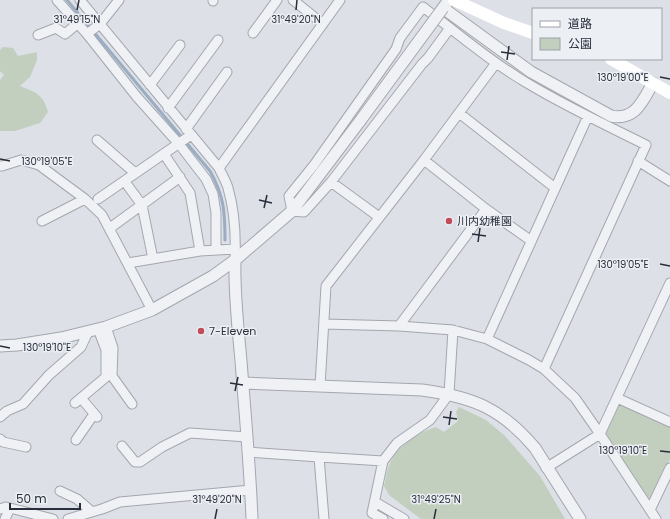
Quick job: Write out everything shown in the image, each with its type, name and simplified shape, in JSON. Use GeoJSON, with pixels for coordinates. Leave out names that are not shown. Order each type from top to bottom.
{"type":"FeatureCollection","features":[{"type":"Feature","properties":{"kind":"main road"},"geometry":{"type":"LineString","coordinates":[[454,0],[504,23],[532,33]]}},
{"type":"Feature","properties":{"kind":"main road"},"geometry":{"type":"LineString","coordinates":[[613,60],[670,93]]}},
{"type":"Feature","properties":{"kind":"street"},"geometry":{"type":"LineString","coordinates":[[57,0],[87,34],[137,97],[179,144],[206,179],[213,194],[216,213],[216,249]]}},
{"type":"Feature","properties":{"kind":"street"},"geometry":{"type":"LineString","coordinates":[[80,0],[219,168],[228,187],[236,234],[235,296],[243,382],[252,519]]}},
{"type":"Feature","properties":{"kind":"street"},"geometry":{"type":"LineString","coordinates":[[87,34],[100,24],[119,0]]}},
{"type":"Feature","properties":{"kind":"street"},"geometry":{"type":"LineString","coordinates":[[253,33],[277,0]]}},
{"type":"Feature","properties":{"kind":"street"},"geometry":{"type":"LineString","coordinates":[[294,0],[324,24]]}},
{"type":"Feature","properties":{"kind":"street"},"geometry":{"type":"LineString","coordinates":[[219,168],[340,0]]}},
{"type":"Feature","properties":{"kind":"street"},"geometry":{"type":"LineString","coordinates":[[416,0],[496,63],[528,83],[588,116],[646,145],[544,369]]}},
{"type":"Feature","properties":{"kind":"street"},"geometry":{"type":"LineString","coordinates":[[0,346],[17,345],[97,329],[152,310],[213,276],[235,260],[292,211],[446,4],[531,72],[604,113],[618,117],[630,114],[637,109],[653,83]]}},
{"type":"Feature","properties":{"kind":"street"},"geometry":{"type":"LineString","coordinates":[[292,211],[289,196],[314,165],[369,88],[396,49],[400,38],[423,7]]}},
{"type":"Feature","properties":{"kind":"street"},"geometry":{"type":"LineString","coordinates":[[38,34],[56,28],[65,34],[77,24]]}},
{"type":"Feature","properties":{"kind":"street"},"geometry":{"type":"LineString","coordinates":[[292,211],[304,212],[331,182],[450,28]]}},
{"type":"Feature","properties":{"kind":"street"},"geometry":{"type":"LineString","coordinates":[[168,108],[218,40]]}},
{"type":"Feature","properties":{"kind":"street"},"geometry":{"type":"LineString","coordinates":[[150,85],[180,45]]}},
{"type":"Feature","properties":{"kind":"street"},"geometry":{"type":"LineString","coordinates":[[320,386],[326,286],[424,160],[496,63]]}},
{"type":"Feature","properties":{"kind":"street"},"geometry":{"type":"LineString","coordinates":[[98,199],[179,144],[189,132],[227,72]]}},
{"type":"Feature","properties":{"kind":"street"},"geometry":{"type":"LineString","coordinates":[[458,113],[555,188]]}},
{"type":"Feature","properties":{"kind":"street"},"geometry":{"type":"LineString","coordinates":[[487,339],[530,240],[588,116]]}},
{"type":"Feature","properties":{"kind":"street"},"geometry":{"type":"LineString","coordinates":[[97,140],[135,174]]}},
{"type":"Feature","properties":{"kind":"street"},"geometry":{"type":"LineString","coordinates":[[164,154],[190,192],[200,251]]}},
{"type":"Feature","properties":{"kind":"street"},"geometry":{"type":"LineString","coordinates":[[0,166],[21,160],[39,165],[85,199],[102,215],[152,310]]}},
{"type":"Feature","properties":{"kind":"street"},"geometry":{"type":"LineString","coordinates":[[424,160],[486,209],[530,240]]}},
{"type":"Feature","properties":{"kind":"street"},"geometry":{"type":"LineString","coordinates":[[638,161],[670,181]]}},
{"type":"Feature","properties":{"kind":"street"},"geometry":{"type":"LineString","coordinates":[[110,228],[180,178]]}},
{"type":"Feature","properties":{"kind":"street"},"geometry":{"type":"LineString","coordinates":[[331,182],[379,217]]}},
{"type":"Feature","properties":{"kind":"street"},"geometry":{"type":"LineString","coordinates":[[128,186],[142,205],[153,259]]}},
{"type":"Feature","properties":{"kind":"street"},"geometry":{"type":"LineString","coordinates":[[42,221],[85,199]]}},
{"type":"Feature","properties":{"kind":"street"},"geometry":{"type":"LineString","coordinates":[[399,326],[486,209]]}},
{"type":"Feature","properties":{"kind":"street"},"geometry":{"type":"LineString","coordinates":[[128,263],[200,251],[235,249]]}},
{"type":"Feature","properties":{"kind":"street"},"geometry":{"type":"LineString","coordinates":[[546,468],[600,434],[670,283]]}},
{"type":"Feature","properties":{"kind":"street"},"geometry":{"type":"LineString","coordinates":[[324,324],[399,326],[453,330],[487,339],[529,360],[544,369],[575,398],[656,519]]}},
{"type":"Feature","properties":{"kind":"street"},"geometry":{"type":"LineString","coordinates":[[76,440],[96,416],[78,401],[106,377],[106,350],[97,329]]}},
{"type":"Feature","properties":{"kind":"street"},"geometry":{"type":"LineString","coordinates":[[97,329],[113,348],[112,376],[132,404]]}},
{"type":"Feature","properties":{"kind":"street"},"geometry":{"type":"LineString","coordinates":[[0,417],[7,411],[22,404],[49,374],[82,347],[97,329]]}},
{"type":"Feature","properties":{"kind":"street"},"geometry":{"type":"LineString","coordinates":[[383,519],[372,513],[383,461],[397,443],[430,420],[449,394],[453,330]]}},
{"type":"Feature","properties":{"kind":"street"},"geometry":{"type":"LineString","coordinates":[[243,382],[422,390],[449,394],[468,399],[503,417],[527,439],[535,448],[546,468],[580,519]]}},
{"type":"Feature","properties":{"kind":"street"},"geometry":{"type":"LineString","coordinates":[[617,398],[670,422]]}},
{"type":"Feature","properties":{"kind":"street"},"geometry":{"type":"LineString","coordinates":[[122,446],[134,462],[140,462],[162,447],[190,433],[247,437]]}},
{"type":"Feature","properties":{"kind":"street"},"geometry":{"type":"LineString","coordinates":[[0,439],[3,442],[26,447]]}},
{"type":"Feature","properties":{"kind":"street"},"geometry":{"type":"LineString","coordinates":[[248,452],[383,461]]}},
{"type":"Feature","properties":{"kind":"street"},"geometry":{"type":"LineString","coordinates":[[319,457],[324,519]]}},
{"type":"Feature","properties":{"kind":"street"},"geometry":{"type":"LineString","coordinates":[[650,510],[670,468]]}},
{"type":"Feature","properties":{"kind":"street"},"geometry":{"type":"LineString","coordinates":[[60,490],[77,499],[92,512]]}},
{"type":"Feature","properties":{"kind":"street"},"geometry":{"type":"LineString","coordinates":[[74,518],[120,502],[251,490]]}},
{"type":"Feature","properties":{"kind":"street"},"geometry":{"type":"LineString","coordinates":[[375,502],[404,519]]}},
{"type":"Feature","properties":{"kind":"street"},"geometry":{"type":"LineString","coordinates":[[0,509],[10,508],[52,519]]}},
{"type":"Feature","properties":{"kind":"street"},"geometry":{"type":"LineString","coordinates":[[5,519],[10,508]]}},
{"type":"Feature","properties":{"kind":"street"},"geometry":{"type":"LineString","coordinates":[[102,509],[103,519]]}},
{"type":"Feature","properties":{"kind":"green space"},"geometry":{"type":"Polygon","coordinates":[[[3,47],[13,48],[18,56],[37,52],[37,60],[30,77],[20,86],[31,90],[38,95],[44,101],[48,112],[40,123],[15,131],[0,131],[0,80],[4,75],[0,71],[0,50],[3,47]]]}},
{"type":"Feature","properties":{"kind":"green space"},"geometry":{"type":"Polygon","coordinates":[[[623,404],[670,426],[670,459],[652,498],[646,498],[606,436],[606,431],[617,407],[623,404]]]}},
{"type":"Feature","properties":{"kind":"green space"},"geometry":{"type":"Polygon","coordinates":[[[459,407],[486,420],[505,436],[540,476],[565,519],[421,519],[389,495],[384,486],[388,468],[396,454],[407,442],[421,433],[436,427],[444,432],[458,421],[456,412],[459,407]]]}},
{"type":"Feature","properties":{"kind":"waterway"},"geometry":{"type":"LineString","coordinates":[[67,0],[210,171],[215,180],[223,204],[225,240]]}},
{"type":"Feature","properties":{"kind":"place","name":"川内幼稚園"},"geometry":{"type":"Point","coordinates":[449,221]}},
{"type":"Feature","properties":{"kind":"place","name":"7-Eleven"},"geometry":{"type":"Point","coordinates":[201,331]}}]}
